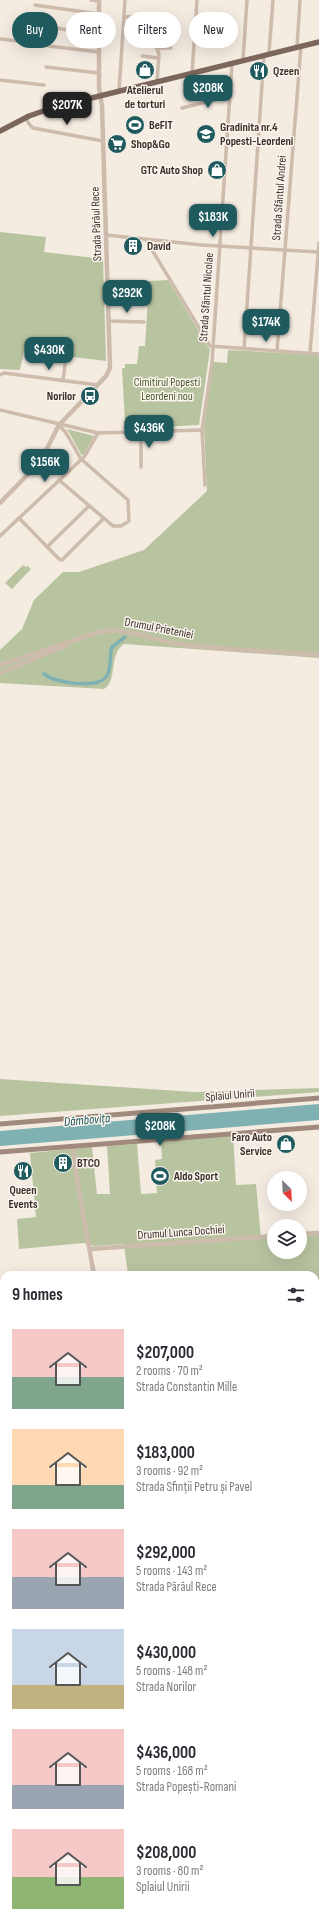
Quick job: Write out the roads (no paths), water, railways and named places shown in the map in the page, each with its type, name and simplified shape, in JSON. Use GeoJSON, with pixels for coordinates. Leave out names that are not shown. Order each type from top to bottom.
{"type":"FeatureCollection","features":[{"type":"Feature","properties":{"kind":"main road"},"geometry":{"type":"LineString","coordinates":[[0,131],[50,108],[319,42]]}},
{"type":"Feature","properties":{"kind":"main road","name":"Splaiul Unirii"},"geometry":{"type":"LineString","coordinates":[[0,1124],[319,1098]]}},
{"type":"Feature","properties":{"kind":"main road"},"geometry":{"type":"LineString","coordinates":[[0,1152],[319,1127]]}},
{"type":"Feature","properties":{"kind":"street"},"geometry":{"type":"LineString","coordinates":[[92,0],[99,0]]}},
{"type":"Feature","properties":{"kind":"street","name":"Strada Pârâul Rece"},"geometry":{"type":"LineString","coordinates":[[99,0],[99,12]]}},
{"type":"Feature","properties":{"kind":"street"},"geometry":{"type":"LineString","coordinates":[[124,12],[125,0]]}},
{"type":"Feature","properties":{"kind":"street"},"geometry":{"type":"LineString","coordinates":[[192,74],[197,0]]}},
{"type":"Feature","properties":{"kind":"street"},"geometry":{"type":"LineString","coordinates":[[243,60],[247,0]]}},
{"type":"Feature","properties":{"kind":"street"},"geometry":{"type":"LineString","coordinates":[[244,349],[272,0]]}},
{"type":"Feature","properties":{"kind":"street","name":"Strada Sfântul Andrei"},"geometry":{"type":"LineString","coordinates":[[277,351],[299,46],[300,0]]}},
{"type":"Feature","properties":{"kind":"street"},"geometry":{"type":"LineString","coordinates":[[35,5],[85,12]]}},
{"type":"Feature","properties":{"kind":"street"},"geometry":{"type":"LineString","coordinates":[[272,9],[278,7]]}},
{"type":"Feature","properties":{"kind":"street"},"geometry":{"type":"LineString","coordinates":[[119,91],[124,16]]}},
{"type":"Feature","properties":{"kind":"street"},"geometry":{"type":"LineString","coordinates":[[0,39],[12,40]]}},
{"type":"Feature","properties":{"kind":"street"},"geometry":{"type":"LineString","coordinates":[[58,47],[99,52]]}},
{"type":"Feature","properties":{"kind":"street","name":"Strada Pârâul Rece"},"geometry":{"type":"LineString","coordinates":[[0,503],[40,462],[59,425],[98,384],[110,368],[99,48]]}},
{"type":"Feature","properties":{"kind":"street"},"geometry":{"type":"LineString","coordinates":[[157,48],[158,82]]}},
{"type":"Feature","properties":{"kind":"street"},"geometry":{"type":"LineString","coordinates":[[142,56],[158,58]]}},
{"type":"Feature","properties":{"kind":"street","name":"Strada Sfântul Nicolae"},"geometry":{"type":"LineString","coordinates":[[205,485],[202,430],[213,346],[231,96],[232,63]]}},
{"type":"Feature","properties":{"kind":"street"},"geometry":{"type":"LineString","coordinates":[[46,67],[99,73]]}},
{"type":"Feature","properties":{"kind":"street"},"geometry":{"type":"LineString","coordinates":[[0,80],[44,85]]}},
{"type":"Feature","properties":{"kind":"street"},"geometry":{"type":"LineString","coordinates":[[182,108],[231,96]]}},
{"type":"Feature","properties":{"kind":"street"},"geometry":{"type":"LineString","coordinates":[[26,118],[30,126],[33,128],[103,141]]}},
{"type":"Feature","properties":{"kind":"street"},"geometry":{"type":"LineString","coordinates":[[106,235],[220,246],[318,252]]}},
{"type":"Feature","properties":{"kind":"street"},"geometry":{"type":"LineString","coordinates":[[146,240],[208,343],[213,346],[319,354]]}},
{"type":"Feature","properties":{"kind":"street"},"geometry":{"type":"LineString","coordinates":[[310,353],[319,243]]}},
{"type":"Feature","properties":{"kind":"street"},"geometry":{"type":"LineString","coordinates":[[108,293],[141,292]]}},
{"type":"Feature","properties":{"kind":"street"},"geometry":{"type":"LineString","coordinates":[[109,321],[144,322]]}},
{"type":"Feature","properties":{"kind":"street"},"geometry":{"type":"LineString","coordinates":[[64,380],[65,365]]}},
{"type":"Feature","properties":{"kind":"street"},"geometry":{"type":"LineString","coordinates":[[0,375],[4,373],[98,384]]}},
{"type":"Feature","properties":{"kind":"street"},"geometry":{"type":"LineString","coordinates":[[0,410],[98,433],[202,430]]}},
{"type":"Feature","properties":{"kind":"street"},"geometry":{"type":"LineString","coordinates":[[59,425],[66,433],[81,459],[128,500],[129,520],[118,527],[113,526],[59,480]]}},
{"type":"Feature","properties":{"kind":"street"},"geometry":{"type":"LineString","coordinates":[[141,432],[141,467]]}},
{"type":"Feature","properties":{"kind":"street"},"geometry":{"type":"LineString","coordinates":[[0,536],[87,453],[98,433]]}},
{"type":"Feature","properties":{"kind":"street"},"geometry":{"type":"LineString","coordinates":[[47,547],[89,506]]}},
{"type":"Feature","properties":{"kind":"street"},"geometry":{"type":"LineString","coordinates":[[19,518],[60,559],[64,558],[103,519]]}},
{"type":"Feature","properties":{"kind":"street","name":"Drumul Prieteniei"},"geometry":{"type":"LineString","coordinates":[[0,665],[100,632],[116,630],[154,640],[177,644],[319,655]]}},
{"type":"Feature","properties":{"kind":"street"},"geometry":{"type":"LineString","coordinates":[[0,673],[55,651],[77,639]]}},
{"type":"Feature","properties":{"kind":"street"},"geometry":{"type":"LineString","coordinates":[[73,1146],[75,1168],[93,1271]]}},
{"type":"Feature","properties":{"kind":"street"},"geometry":{"type":"LineString","coordinates":[[307,1234],[319,1233]]}},
{"type":"Feature","properties":{"kind":"street","name":"Drumul Lunca Dochiei"},"geometry":{"type":"LineString","coordinates":[[90,1249],[267,1236]]}},
{"type":"Feature","properties":{"kind":"water"},"geometry":{"type":"Polygon","coordinates":[[[319,1104],[319,1120],[0,1146],[0,1131],[319,1104]]]}},
{"type":"Feature","properties":{"kind":"waterway"},"geometry":{"type":"LineString","coordinates":[[44,674],[66,682],[85,684],[101,681],[106,677],[109,671],[112,647],[125,637]]}},
{"type":"Feature","properties":{"kind":"place","name":"Atelierul de torturi"},"geometry":{"type":"Point","coordinates":[145,70]}},
{"type":"Feature","properties":{"kind":"place","name":"Qzeen"},"geometry":{"type":"Point","coordinates":[259,71]}},
{"type":"Feature","properties":{"kind":"place","name":"BeFIT"},"geometry":{"type":"Point","coordinates":[135,125]}},
{"type":"Feature","properties":{"kind":"place","name":"Gradinita nr.4 Popesti-Leordeni"},"geometry":{"type":"Point","coordinates":[206,134]}},
{"type":"Feature","properties":{"kind":"place","name":"Shop&Go"},"geometry":{"type":"Point","coordinates":[117,144]}},
{"type":"Feature","properties":{"kind":"place","name":"GTC Auto Shop"},"geometry":{"type":"Point","coordinates":[217,170]}},
{"type":"Feature","properties":{"kind":"place","name":"David"},"geometry":{"type":"Point","coordinates":[133,246]}},
{"type":"Feature","properties":{"kind":"place","name":"Norilor"},"geometry":{"type":"Point","coordinates":[90,396]}},
{"type":"Feature","properties":{"kind":"place","name":"Faro Auto Service"},"geometry":{"type":"Point","coordinates":[286,1144]}},
{"type":"Feature","properties":{"kind":"place","name":"BTCO"},"geometry":{"type":"Point","coordinates":[63,1163]}},
{"type":"Feature","properties":{"kind":"place","name":"Queen Events"},"geometry":{"type":"Point","coordinates":[23,1171]}},
{"type":"Feature","properties":{"kind":"place","name":"Aldo Sport"},"geometry":{"type":"Point","coordinates":[160,1176]}},
{"type":"Feature","properties":{"kind":"park label","name":"Cimitirul Popesti Leordeni nou"},"geometry":{"type":"Point","coordinates":[167,389]}},
{"type":"Feature","properties":{"kind":"water label","name":"Dâmbovița"},"geometry":{"type":"Point","coordinates":[87,1119]}}]}
